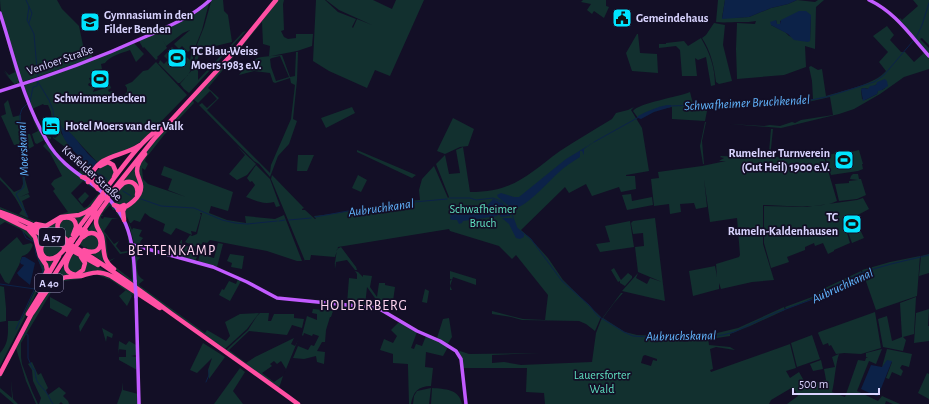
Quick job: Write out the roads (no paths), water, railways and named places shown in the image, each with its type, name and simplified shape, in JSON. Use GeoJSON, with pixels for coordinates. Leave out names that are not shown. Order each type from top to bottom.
{"type":"FeatureCollection","features":[{"type":"Feature","properties":{"kind":"highway","name":"A 40"},"geometry":{"type":"LineString","coordinates":[[0,374],[30,316],[74,240],[104,198],[163,127],[232,50],[272,0]]}},
{"type":"Feature","properties":{"kind":"highway","name":"A 40"},"geometry":{"type":"LineString","coordinates":[[191,96],[234,52],[276,0]]}},
{"type":"Feature","properties":{"kind":"highway"},"geometry":{"type":"LineString","coordinates":[[88,182],[104,159],[131,150],[163,127]]}},
{"type":"Feature","properties":{"kind":"highway"},"geometry":{"type":"LineString","coordinates":[[118,210],[136,199],[140,193],[141,185],[138,175],[139,163],[163,127]]}},
{"type":"Feature","properties":{"kind":"highway"},"geometry":{"type":"LineString","coordinates":[[110,191],[148,138]]}},
{"type":"Feature","properties":{"kind":"highway"},"geometry":{"type":"LineString","coordinates":[[110,191],[147,151]]}},
{"type":"Feature","properties":{"kind":"highway"},"geometry":{"type":"LineString","coordinates":[[82,177],[87,178],[93,175],[102,164],[111,163],[115,166],[116,172],[110,191]]}},
{"type":"Feature","properties":{"kind":"highway"},"geometry":{"type":"LineString","coordinates":[[93,175],[92,180],[98,189]]}},
{"type":"Feature","properties":{"kind":"highway"},"geometry":{"type":"LineString","coordinates":[[110,191],[125,182],[132,182],[136,185],[138,190],[137,195],[125,206],[123,211],[124,220]]}},
{"type":"Feature","properties":{"kind":"highway"},"geometry":{"type":"LineString","coordinates":[[104,198],[96,222],[102,238],[104,255],[111,267],[145,294]]}},
{"type":"Feature","properties":{"kind":"highway"},"geometry":{"type":"LineString","coordinates":[[74,240],[86,217],[104,198]]}},
{"type":"Feature","properties":{"kind":"highway"},"geometry":{"type":"LineString","coordinates":[[36,224],[46,226],[63,216],[83,213],[104,198]]}},
{"type":"Feature","properties":{"kind":"highway"},"geometry":{"type":"LineString","coordinates":[[88,227],[104,198]]}},
{"type":"Feature","properties":{"kind":"highway"},"geometry":{"type":"LineString","coordinates":[[114,205],[120,207],[125,206]]}},
{"type":"Feature","properties":{"kind":"highway"},"geometry":{"type":"LineString","coordinates":[[74,240],[88,227],[101,210]]}},
{"type":"Feature","properties":{"kind":"highway"},"geometry":{"type":"LineString","coordinates":[[0,214],[35,231],[83,259],[85,263],[84,268],[80,273],[74,274],[67,270],[66,264],[68,251]]}},
{"type":"Feature","properties":{"kind":"highway","name":"A 57"},"geometry":{"type":"LineString","coordinates":[[0,214],[6,214],[33,225],[71,245],[145,294],[295,404]]}},
{"type":"Feature","properties":{"kind":"highway","name":"A 57"},"geometry":{"type":"LineString","coordinates":[[0,214],[51,236],[100,266],[298,404]]}},
{"type":"Feature","properties":{"kind":"highway"},"geometry":{"type":"LineString","coordinates":[[6,214],[13,215],[74,240],[84,250],[123,277]]}},
{"type":"Feature","properties":{"kind":"highway"},"geometry":{"type":"LineString","coordinates":[[18,223],[28,229],[35,237],[40,256],[47,268],[46,276],[32,308]]}},
{"type":"Feature","properties":{"kind":"highway"},"geometry":{"type":"LineString","coordinates":[[74,240],[91,233],[97,235],[101,240],[100,247],[97,250],[90,252],[84,250]]}},
{"type":"Feature","properties":{"kind":"highway"},"geometry":{"type":"LineString","coordinates":[[68,251],[50,259],[43,256],[41,250],[43,244],[52,240],[68,251],[100,266]]}},
{"type":"Feature","properties":{"kind":"highway","name":"A 40"},"geometry":{"type":"LineString","coordinates":[[0,369],[32,308],[68,251]]}},
{"type":"Feature","properties":{"kind":"highway"},"geometry":{"type":"LineString","coordinates":[[47,292],[68,251]]}},
{"type":"Feature","properties":{"kind":"highway"},"geometry":{"type":"LineString","coordinates":[[38,293],[68,251]]}},
{"type":"Feature","properties":{"kind":"highway"},"geometry":{"type":"LineString","coordinates":[[30,316],[54,283],[62,278],[98,272],[112,276],[160,308]]}},
{"type":"Feature","properties":{"kind":"main road","name":"Venloer Straße"},"geometry":{"type":"LineString","coordinates":[[0,91],[101,57],[187,17],[210,0]]}},
{"type":"Feature","properties":{"kind":"main road"},"geometry":{"type":"LineString","coordinates":[[869,0],[892,14],[929,56]]}},
{"type":"Feature","properties":{"kind":"main road","name":"Krefelder Straße"},"geometry":{"type":"LineString","coordinates":[[0,12],[19,84],[38,126],[51,148],[65,164],[98,189],[114,205],[124,220],[130,235],[133,247],[136,297],[139,404]]}},
{"type":"Feature","properties":{"kind":"main road"},"geometry":{"type":"LineString","coordinates":[[133,247],[143,248],[213,267],[247,282],[277,298],[381,310],[417,331],[437,339],[457,353],[461,359],[466,404]]}},
{"type":"Feature","properties":{"kind":"water"},"geometry":{"type":"Polygon","coordinates":[[[725,0],[797,0],[749,17],[722,19],[725,0]]]}},
{"type":"Feature","properties":{"kind":"water"},"geometry":{"type":"Polygon","coordinates":[[[799,11],[806,11],[811,15],[810,41],[808,42],[794,40],[788,34],[771,25],[770,22],[776,20],[777,24],[780,24],[781,20],[799,11]]]}},
{"type":"Feature","properties":{"kind":"water"},"geometry":{"type":"Polygon","coordinates":[[[885,79],[888,86],[878,91],[877,94],[863,101],[861,89],[868,89],[870,86],[876,85],[877,82],[885,79]]]}},
{"type":"Feature","properties":{"kind":"water"},"geometry":{"type":"Polygon","coordinates":[[[671,105],[671,107],[654,112],[641,119],[638,118],[638,116],[648,111],[671,105]]]}},
{"type":"Feature","properties":{"kind":"water"},"geometry":{"type":"Polygon","coordinates":[[[62,128],[72,134],[97,162],[92,169],[68,145],[64,139],[62,128]]]}},
{"type":"Feature","properties":{"kind":"water"},"geometry":{"type":"Polygon","coordinates":[[[594,142],[584,149],[584,155],[582,151],[580,151],[580,157],[562,169],[523,205],[513,208],[498,197],[497,195],[501,193],[519,197],[566,159],[594,142]]]}},
{"type":"Feature","properties":{"kind":"water"},"geometry":{"type":"Polygon","coordinates":[[[493,199],[502,203],[510,216],[501,217],[499,214],[497,216],[463,221],[459,224],[457,220],[450,219],[451,212],[469,212],[479,210],[484,208],[493,199]]]}},
{"type":"Feature","properties":{"kind":"water"},"geometry":{"type":"Polygon","coordinates":[[[502,218],[511,218],[514,220],[517,228],[524,234],[524,237],[520,239],[516,238],[509,224],[502,218]]]}},
{"type":"Feature","properties":{"kind":"water"},"geometry":{"type":"Polygon","coordinates":[[[22,257],[25,257],[35,263],[30,285],[17,273],[24,265],[20,262],[22,257]]]}},
{"type":"Feature","properties":{"kind":"water"},"geometry":{"type":"Polygon","coordinates":[[[887,360],[892,361],[878,396],[861,389],[871,365],[882,367],[887,360]]]}},
{"type":"Feature","properties":{"kind":"waterway"},"geometry":{"type":"LineString","coordinates":[[26,0],[32,13],[29,23]]}},
{"type":"Feature","properties":{"kind":"waterway","name":"Schwafheimer Bruchkendel"},"geometry":{"type":"LineString","coordinates":[[916,38],[929,3]]}},
{"type":"Feature","properties":{"kind":"waterway"},"geometry":{"type":"LineString","coordinates":[[29,7],[27,20],[34,34],[38,81],[37,86],[33,87],[30,102]]}},
{"type":"Feature","properties":{"kind":"waterway","name":"Schwafheimer Bruchkendel"},"geometry":{"type":"LineString","coordinates":[[671,106],[806,101],[826,97],[874,82],[884,75],[913,41]]}},
{"type":"Feature","properties":{"kind":"waterway","name":"Aubruchkanal"},"geometry":{"type":"LineString","coordinates":[[38,82],[49,100],[53,110],[54,120],[61,129]]}},
{"type":"Feature","properties":{"kind":"waterway","name":"Moerskanal"},"geometry":{"type":"LineString","coordinates":[[27,104],[22,109],[20,115],[24,187],[16,194],[28,217]]}},
{"type":"Feature","properties":{"kind":"waterway","name":"Schwafheimer Bruchkendel"},"geometry":{"type":"LineString","coordinates":[[594,142],[639,117]]}},
{"type":"Feature","properties":{"kind":"waterway","name":"Aubruchkanal"},"geometry":{"type":"LineString","coordinates":[[57,124],[62,128]]}},
{"type":"Feature","properties":{"kind":"waterway","name":"Aubruchkanal"},"geometry":{"type":"LineString","coordinates":[[98,173],[107,179]]}},
{"type":"Feature","properties":{"kind":"waterway","name":"Aubruchkanal"},"geometry":{"type":"LineString","coordinates":[[123,191],[131,196]]}},
{"type":"Feature","properties":{"kind":"waterway","name":"Aubruchskanal"},"geometry":{"type":"LineString","coordinates":[[450,198],[470,198],[476,200],[493,198],[501,201],[511,212],[517,228],[531,239],[562,281],[589,305],[598,316],[633,336],[665,338],[723,335],[734,332],[777,312]]}},
{"type":"Feature","properties":{"kind":"waterway","name":"Aubruchkanal"},"geometry":{"type":"LineString","coordinates":[[141,199],[161,206],[194,208],[222,220],[235,223],[247,224],[277,221]]}},
{"type":"Feature","properties":{"kind":"waterway","name":"Aubruchkanal"},"geometry":{"type":"LineString","coordinates":[[315,217],[381,205],[447,199]]}},
{"type":"Feature","properties":{"kind":"waterway","name":"Aubruchkanal"},"geometry":{"type":"LineString","coordinates":[[289,220],[311,218]]}},
{"type":"Feature","properties":{"kind":"waterway","name":"Aubruchkanal"},"geometry":{"type":"LineString","coordinates":[[279,221],[285,220]]}},
{"type":"Feature","properties":{"kind":"waterway","name":"Moerskanal"},"geometry":{"type":"LineString","coordinates":[[16,329],[43,271],[36,254],[34,242],[26,238],[23,232]]}},
{"type":"Feature","properties":{"kind":"waterway","name":"Aubruchkanal"},"geometry":{"type":"LineString","coordinates":[[778,312],[813,299],[826,290],[863,272],[929,255]]}},
{"type":"Feature","properties":{"kind":"waterway"},"geometry":{"type":"LineString","coordinates":[[0,284],[35,289]]}},
{"type":"Feature","properties":{"kind":"waterway","name":"Moerskanal"},"geometry":{"type":"LineString","coordinates":[[24,333],[28,335],[28,358],[33,369],[35,370],[36,378],[53,404]]}},
{"type":"Feature","properties":{"kind":"waterway"},"geometry":{"type":"LineString","coordinates":[[206,382],[209,375],[209,370]]}},
{"type":"Feature","properties":{"kind":"place","name":"Gemeindehaus"},"geometry":{"type":"Point","coordinates":[622,18]}},
{"type":"Feature","properties":{"kind":"place","name":"Gymnasium in den Filder Benden"},"geometry":{"type":"Point","coordinates":[90,22]}},
{"type":"Feature","properties":{"kind":"place","name":"TC Blau-Weiss Moers 1983 e.V."},"geometry":{"type":"Point","coordinates":[177,58]}},
{"type":"Feature","properties":{"kind":"place","name":"Schwimmerbecken"},"geometry":{"type":"Point","coordinates":[100,79]}},
{"type":"Feature","properties":{"kind":"place","name":"Hotel Moers van der Valk"},"geometry":{"type":"Point","coordinates":[51,126]}},
{"type":"Feature","properties":{"kind":"place","name":"Rumelner Turnverein (Gut Heil) 1900 e.V."},"geometry":{"type":"Point","coordinates":[844,160]}},
{"type":"Feature","properties":{"kind":"place","name":"TC Rumeln-Kaldenhausen"},"geometry":{"type":"Point","coordinates":[852,224]}},
{"type":"Feature","properties":{"kind":"district","name":"BETTENKAMP"},"geometry":{"type":"Point","coordinates":[172,250]}},
{"type":"Feature","properties":{"kind":"district","name":"HOLDERBERG"},"geometry":{"type":"Point","coordinates":[364,305]}},
{"type":"Feature","properties":{"kind":"park label","name":"Schwafheimer Bruch"},"geometry":{"type":"Point","coordinates":[483,216]}},
{"type":"Feature","properties":{"kind":"park label","name":"Lauersforter Wald"},"geometry":{"type":"Point","coordinates":[602,382]}}]}
